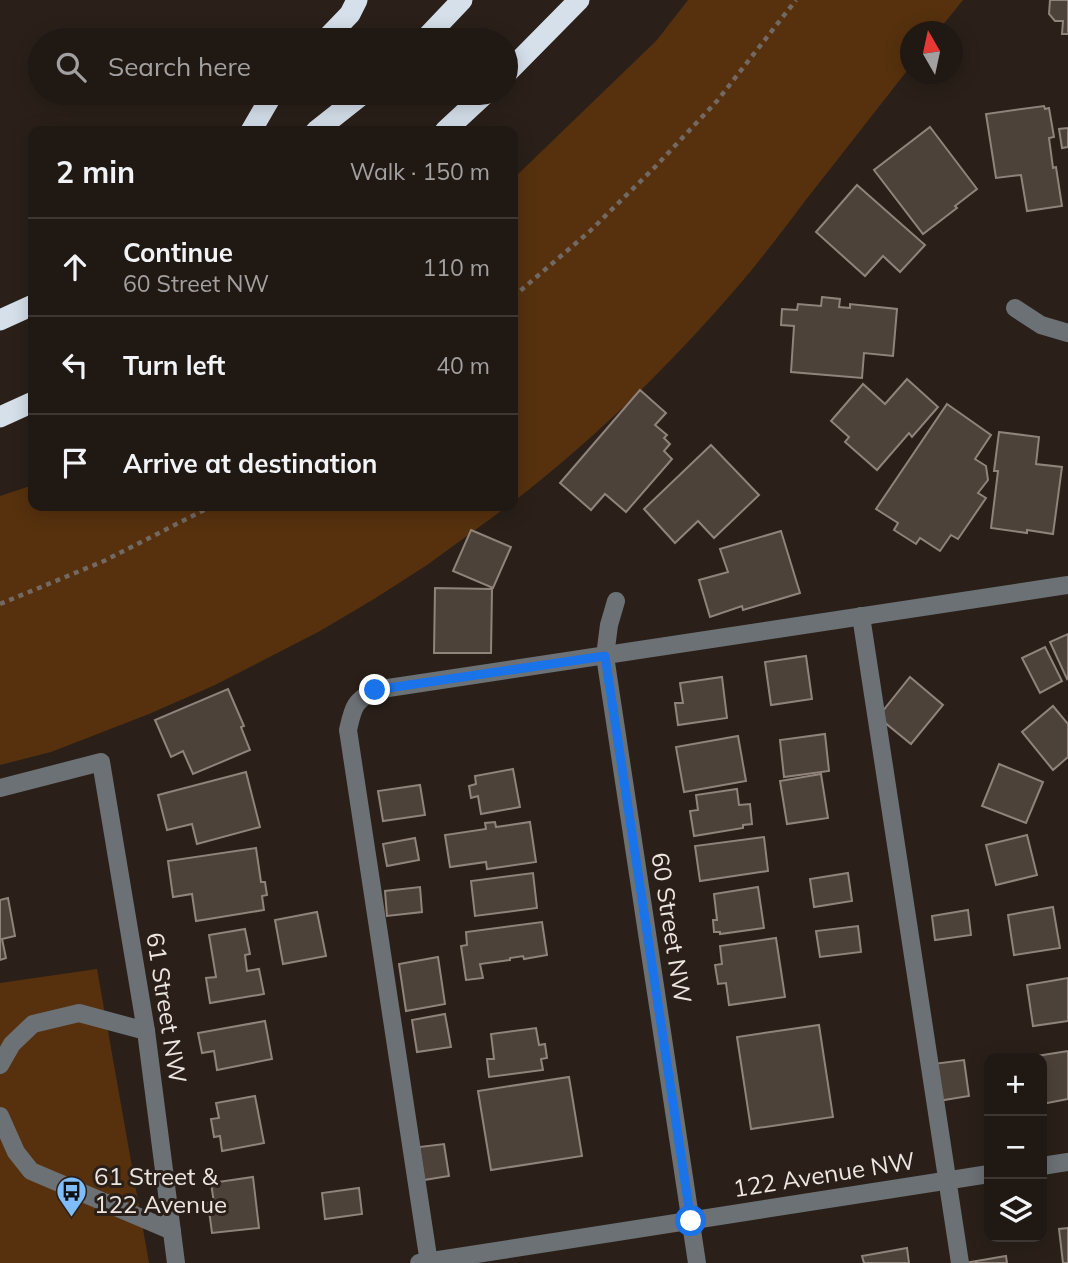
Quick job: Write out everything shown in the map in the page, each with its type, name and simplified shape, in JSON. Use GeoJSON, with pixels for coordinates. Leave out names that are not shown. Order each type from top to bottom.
{"type":"FeatureCollection","features":[{"type":"Feature","properties":{"kind":"highway"},"geometry":{"type":"LineString","coordinates":[[337,28],[350,15],[357,0]]}},
{"type":"Feature","properties":{"kind":"highway"},"geometry":{"type":"LineString","coordinates":[[435,28],[462,0]]}},
{"type":"Feature","properties":{"kind":"highway"},"geometry":{"type":"LineString","coordinates":[[518,62],[579,0]]}},
{"type":"Feature","properties":{"kind":"highway"},"geometry":{"type":"LineString","coordinates":[[254,126],[266,105]]}},
{"type":"Feature","properties":{"kind":"highway"},"geometry":{"type":"LineString","coordinates":[[322,126],[349,105]]}},
{"type":"Feature","properties":{"kind":"highway"},"geometry":{"type":"LineString","coordinates":[[450,126],[473,105]]}},
{"type":"Feature","properties":{"kind":"highway"},"geometry":{"type":"LineString","coordinates":[[0,320],[28,307]]}},
{"type":"Feature","properties":{"kind":"highway"},"geometry":{"type":"LineString","coordinates":[[0,417],[28,404]]}},
{"type":"Feature","properties":{"kind":"street"},"geometry":{"type":"LineString","coordinates":[[1015,308],[1041,325],[1068,333]]}},
{"type":"Feature","properties":{"kind":"street"},"geometry":{"type":"LineString","coordinates":[[425,1262],[348,730],[353,707],[375,690],[1068,585]]}},
{"type":"Feature","properties":{"kind":"street","name":"60 Street NW"},"geometry":{"type":"LineString","coordinates":[[616,601],[609,625],[605,656],[697,1263]]}},
{"type":"Feature","properties":{"kind":"street"},"geometry":{"type":"LineString","coordinates":[[861,617],[960,1263]]}},
{"type":"Feature","properties":{"kind":"street","name":"61 Street NW"},"geometry":{"type":"LineString","coordinates":[[0,788],[101,762],[146,1031],[176,1263]]}},
{"type":"Feature","properties":{"kind":"street"},"geometry":{"type":"LineString","coordinates":[[0,1065],[12,1044],[33,1024],[79,1013],[146,1031]]}},
{"type":"Feature","properties":{"kind":"street"},"geometry":{"type":"LineString","coordinates":[[0,1116],[16,1152],[31,1171],[172,1231]]}},
{"type":"Feature","properties":{"kind":"street"},"geometry":{"type":"LineString","coordinates":[[1047,1165],[1068,1162]]}},
{"type":"Feature","properties":{"kind":"street","name":"122 Avenue NW"},"geometry":{"type":"LineString","coordinates":[[425,1262],[984,1175]]}},
{"type":"Feature","properties":{"kind":"path"},"geometry":{"type":"LineString","coordinates":[[518,293],[589,232],[655,167],[717,101],[796,0]]}},
{"type":"Feature","properties":{"kind":"path"},"geometry":{"type":"LineString","coordinates":[[0,604],[104,561],[202,511]]}},
{"type":"Feature","properties":{"kind":"shaded area"},"geometry":{"type":"Polygon","coordinates":[[[688,0],[963,0],[946,21],[900,21],[900,80],[764,254],[659,372],[574,452],[518,498],[518,174],[657,40],[688,0]]]}},
{"type":"Feature","properties":{"kind":"shaded area"},"geometry":{"type":"Polygon","coordinates":[[[28,487],[28,511],[501,511],[427,565],[374,599],[320,631],[215,685],[51,752],[0,765],[0,496],[28,487]]]}},
{"type":"Feature","properties":{"kind":"shaded area"},"geometry":{"type":"Polygon","coordinates":[[[97,969],[149,1263],[0,1263],[0,983],[97,969]]]}},
{"type":"Feature","properties":{"kind":"building"},"geometry":{"type":"Polygon","coordinates":[[[1050,0],[1068,0],[1068,34],[1062,34],[1063,21],[1055,21],[1049,14],[1050,0]]]}},
{"type":"Feature","properties":{"kind":"building"},"geometry":{"type":"Polygon","coordinates":[[[1044,106],[1045,109],[1049,108],[1054,137],[1049,138],[1062,206],[1027,211],[1021,175],[996,178],[986,114],[1044,106]]]}},
{"type":"Feature","properties":{"kind":"building"},"geometry":{"type":"Polygon","coordinates":[[[930,127],[977,189],[923,234],[874,170],[930,127]]]}},
{"type":"Feature","properties":{"kind":"building"},"geometry":{"type":"Polygon","coordinates":[[[1068,128],[1068,147],[1062,148],[1059,129],[1068,128]]]}},
{"type":"Feature","properties":{"kind":"building"},"geometry":{"type":"Polygon","coordinates":[[[857,185],[925,245],[900,272],[883,256],[865,276],[816,232],[857,185]]]}},
{"type":"Feature","properties":{"kind":"building"},"geometry":{"type":"Polygon","coordinates":[[[822,297],[840,299],[839,307],[850,308],[850,304],[897,309],[893,356],[864,353],[862,378],[791,372],[794,326],[781,325],[782,309],[797,310],[798,304],[821,306],[822,297]]]}},
{"type":"Feature","properties":{"kind":"building"},"geometry":{"type":"Polygon","coordinates":[[[907,379],[938,407],[912,437],[909,433],[877,470],[845,442],[849,437],[831,421],[863,384],[885,404],[907,379]]]}},
{"type":"Feature","properties":{"kind":"building"},"geometry":{"type":"Polygon","coordinates":[[[640,390],[666,413],[655,425],[667,435],[664,438],[670,444],[664,451],[672,459],[626,512],[605,494],[591,510],[560,483],[640,390]]]}},
{"type":"Feature","properties":{"kind":"building"},"geometry":{"type":"Polygon","coordinates":[[[947,404],[991,435],[975,459],[986,466],[988,480],[978,493],[986,498],[958,539],[951,535],[940,551],[920,538],[916,544],[894,530],[898,523],[876,509],[947,404]]]}},
{"type":"Feature","properties":{"kind":"building"},"geometry":{"type":"Polygon","coordinates":[[[999,432],[1039,437],[1036,464],[1062,467],[1053,534],[991,528],[998,471],[994,471],[999,432]]]}},
{"type":"Feature","properties":{"kind":"building"},"geometry":{"type":"Polygon","coordinates":[[[711,445],[759,495],[714,538],[698,521],[675,543],[644,509],[711,445]]]}},
{"type":"Feature","properties":{"kind":"building"},"geometry":{"type":"Polygon","coordinates":[[[471,530],[511,547],[493,588],[453,571],[471,530]]]}},
{"type":"Feature","properties":{"kind":"building"},"geometry":{"type":"Polygon","coordinates":[[[781,531],[800,593],[743,610],[742,606],[710,617],[699,580],[728,572],[720,549],[781,531]]]}},
{"type":"Feature","properties":{"kind":"building"},"geometry":{"type":"Polygon","coordinates":[[[435,588],[492,589],[491,653],[434,653],[435,588]]]}},
{"type":"Feature","properties":{"kind":"building"},"geometry":{"type":"Polygon","coordinates":[[[1068,634],[1068,678],[1067,679],[1050,642],[1068,634]]]}},
{"type":"Feature","properties":{"kind":"building"},"geometry":{"type":"Polygon","coordinates":[[[1045,647],[1062,681],[1040,693],[1022,658],[1045,647]]]}},
{"type":"Feature","properties":{"kind":"building"},"geometry":{"type":"Polygon","coordinates":[[[806,656],[812,699],[771,705],[765,662],[806,656]]]}},
{"type":"Feature","properties":{"kind":"building"},"geometry":{"type":"Polygon","coordinates":[[[722,677],[727,718],[678,725],[675,703],[683,703],[680,683],[722,677]]]}},
{"type":"Feature","properties":{"kind":"building"},"geometry":{"type":"Polygon","coordinates":[[[910,677],[943,705],[911,744],[878,717],[910,677]]]}},
{"type":"Feature","properties":{"kind":"building"},"geometry":{"type":"Polygon","coordinates":[[[228,689],[244,726],[241,727],[250,750],[193,774],[183,751],[171,757],[155,720],[228,689]]]}},
{"type":"Feature","properties":{"kind":"building"},"geometry":{"type":"Polygon","coordinates":[[[1053,706],[1068,724],[1068,757],[1053,770],[1022,732],[1053,706]]]}},
{"type":"Feature","properties":{"kind":"building"},"geometry":{"type":"Polygon","coordinates":[[[825,734],[829,771],[784,777],[780,740],[825,734]]]}},
{"type":"Feature","properties":{"kind":"building"},"geometry":{"type":"Polygon","coordinates":[[[738,736],[746,781],[684,792],[676,747],[738,736]]]}},
{"type":"Feature","properties":{"kind":"building"},"geometry":{"type":"Polygon","coordinates":[[[999,764],[1043,782],[1026,823],[982,806],[999,764]]]}},
{"type":"Feature","properties":{"kind":"building"},"geometry":{"type":"Polygon","coordinates":[[[513,769],[520,807],[481,814],[478,796],[471,798],[469,786],[476,784],[475,776],[513,769]]]}},
{"type":"Feature","properties":{"kind":"building"},"geometry":{"type":"Polygon","coordinates":[[[246,772],[260,827],[197,844],[192,824],[167,830],[158,795],[246,772]]]}},
{"type":"Feature","properties":{"kind":"building"},"geometry":{"type":"Polygon","coordinates":[[[821,774],[828,818],[787,824],[780,781],[821,774]]]}},
{"type":"Feature","properties":{"kind":"building"},"geometry":{"type":"Polygon","coordinates":[[[420,785],[425,815],[383,821],[378,791],[420,785]]]}},
{"type":"Feature","properties":{"kind":"building"},"geometry":{"type":"Polygon","coordinates":[[[737,789],[739,805],[750,804],[752,824],[694,836],[690,811],[698,810],[696,795],[737,789]]]}},
{"type":"Feature","properties":{"kind":"building"},"geometry":{"type":"Polygon","coordinates":[[[495,822],[496,827],[530,822],[536,862],[487,869],[486,862],[450,867],[445,835],[486,829],[485,823],[495,822]]]}},
{"type":"Feature","properties":{"kind":"building"},"geometry":{"type":"Polygon","coordinates":[[[1027,835],[1037,875],[996,885],[986,845],[1027,835]]]}},
{"type":"Feature","properties":{"kind":"building"},"geometry":{"type":"Polygon","coordinates":[[[764,837],[768,871],[700,881],[695,846],[764,837]]]}},
{"type":"Feature","properties":{"kind":"building"},"geometry":{"type":"Polygon","coordinates":[[[415,838],[419,860],[387,866],[383,844],[415,838]]]}},
{"type":"Feature","properties":{"kind":"building"},"geometry":{"type":"Polygon","coordinates":[[[256,848],[261,882],[265,882],[267,895],[262,896],[264,910],[196,921],[192,894],[173,897],[168,861],[256,848]]]}},
{"type":"Feature","properties":{"kind":"building"},"geometry":{"type":"Polygon","coordinates":[[[533,873],[537,908],[475,916],[471,881],[533,873]]]}},
{"type":"Feature","properties":{"kind":"building"},"geometry":{"type":"Polygon","coordinates":[[[848,873],[852,901],[814,907],[810,879],[848,873]]]}},
{"type":"Feature","properties":{"kind":"building"},"geometry":{"type":"Polygon","coordinates":[[[420,887],[422,912],[387,916],[385,891],[420,887]]]}},
{"type":"Feature","properties":{"kind":"building"},"geometry":{"type":"Polygon","coordinates":[[[758,887],[764,928],[720,934],[714,932],[713,920],[717,920],[714,894],[758,887]]]}},
{"type":"Feature","properties":{"kind":"building"},"geometry":{"type":"Polygon","coordinates":[[[8,898],[15,936],[2,939],[6,958],[0,960],[0,900],[8,898]]]}},
{"type":"Feature","properties":{"kind":"building"},"geometry":{"type":"Polygon","coordinates":[[[1053,907],[1060,948],[1014,955],[1008,915],[1053,907]]]}},
{"type":"Feature","properties":{"kind":"building"},"geometry":{"type":"Polygon","coordinates":[[[968,910],[971,935],[935,940],[932,916],[968,910]]]}},
{"type":"Feature","properties":{"kind":"building"},"geometry":{"type":"Polygon","coordinates":[[[317,912],[326,956],[283,964],[275,920],[317,912]]]}},
{"type":"Feature","properties":{"kind":"building"},"geometry":{"type":"Polygon","coordinates":[[[542,922],[547,955],[524,959],[523,956],[480,964],[483,978],[466,980],[461,946],[467,945],[466,932],[542,922]]]}},
{"type":"Feature","properties":{"kind":"building"},"geometry":{"type":"Polygon","coordinates":[[[858,926],[861,952],[820,957],[816,931],[858,926]]]}},
{"type":"Feature","properties":{"kind":"building"},"geometry":{"type":"Polygon","coordinates":[[[245,929],[250,954],[245,955],[247,971],[259,969],[264,994],[210,1003],[206,978],[216,977],[209,935],[245,929]]]}},
{"type":"Feature","properties":{"kind":"building"},"geometry":{"type":"Polygon","coordinates":[[[776,938],[785,997],[729,1005],[726,983],[718,984],[715,965],[722,964],[720,946],[776,938]]]}},
{"type":"Feature","properties":{"kind":"building"},"geometry":{"type":"Polygon","coordinates":[[[438,957],[445,1004],[406,1011],[399,964],[438,957]]]}},
{"type":"Feature","properties":{"kind":"building"},"geometry":{"type":"Polygon","coordinates":[[[1068,978],[1068,1021],[1033,1026],[1027,985],[1068,978]]]}},
{"type":"Feature","properties":{"kind":"building"},"geometry":{"type":"Polygon","coordinates":[[[445,1014],[451,1047],[417,1052],[412,1020],[445,1014]]]}},
{"type":"Feature","properties":{"kind":"building"},"geometry":{"type":"Polygon","coordinates":[[[265,1021],[272,1059],[217,1070],[214,1051],[202,1053],[198,1033],[265,1021]]]}},
{"type":"Feature","properties":{"kind":"building"},"geometry":{"type":"Polygon","coordinates":[[[819,1025],[833,1117],[751,1129],[737,1037],[819,1025]]]}},
{"type":"Feature","properties":{"kind":"building"},"geometry":{"type":"Polygon","coordinates":[[[536,1028],[539,1045],[545,1044],[547,1058],[541,1059],[543,1070],[489,1077],[487,1059],[494,1059],[491,1034],[536,1028]]]}},
{"type":"Feature","properties":{"kind":"building"},"geometry":{"type":"Polygon","coordinates":[[[1068,1051],[1068,1099],[1047,1103],[1047,1054],[1068,1051]]]}},
{"type":"Feature","properties":{"kind":"building"},"geometry":{"type":"Polygon","coordinates":[[[964,1060],[969,1096],[938,1101],[933,1064],[964,1060]]]}},
{"type":"Feature","properties":{"kind":"building"},"geometry":{"type":"Polygon","coordinates":[[[569,1077],[582,1156],[491,1170],[478,1091],[569,1077]]]}},
{"type":"Feature","properties":{"kind":"building"},"geometry":{"type":"Polygon","coordinates":[[[255,1096],[264,1143],[222,1151],[220,1136],[214,1137],[211,1119],[219,1118],[216,1103],[255,1096]]]}},
{"type":"Feature","properties":{"kind":"building"},"geometry":{"type":"Polygon","coordinates":[[[444,1144],[449,1176],[424,1180],[419,1147],[444,1144]]]}},
{"type":"Feature","properties":{"kind":"building"},"geometry":{"type":"Polygon","coordinates":[[[253,1177],[259,1228],[212,1233],[208,1203],[214,1203],[211,1183],[253,1177]]]}},
{"type":"Feature","properties":{"kind":"building"},"geometry":{"type":"Polygon","coordinates":[[[359,1188],[362,1214],[325,1219],[322,1193],[359,1188]]]}},
{"type":"Feature","properties":{"kind":"building"},"geometry":{"type":"Polygon","coordinates":[[[1068,1228],[1068,1263],[1063,1263],[1059,1229],[1068,1228]]]}},
{"type":"Feature","properties":{"kind":"building"},"geometry":{"type":"Polygon","coordinates":[[[907,1248],[909,1263],[864,1263],[862,1256],[907,1248]]]}},
{"type":"Feature","properties":{"kind":"building"},"geometry":{"type":"Polygon","coordinates":[[[1006,1256],[1007,1263],[965,1263],[1006,1256]]]}},
{"type":"Feature","properties":{"kind":"place","name":"61 Street & 122 Avenue"},"geometry":{"type":"Point","coordinates":[71,1218]}},
{"type":"Feature","properties":{"kind":"route"},"geometry":{"type":"LineString","coordinates":[[375,690],[605,656],[691,1221]]}}]}
